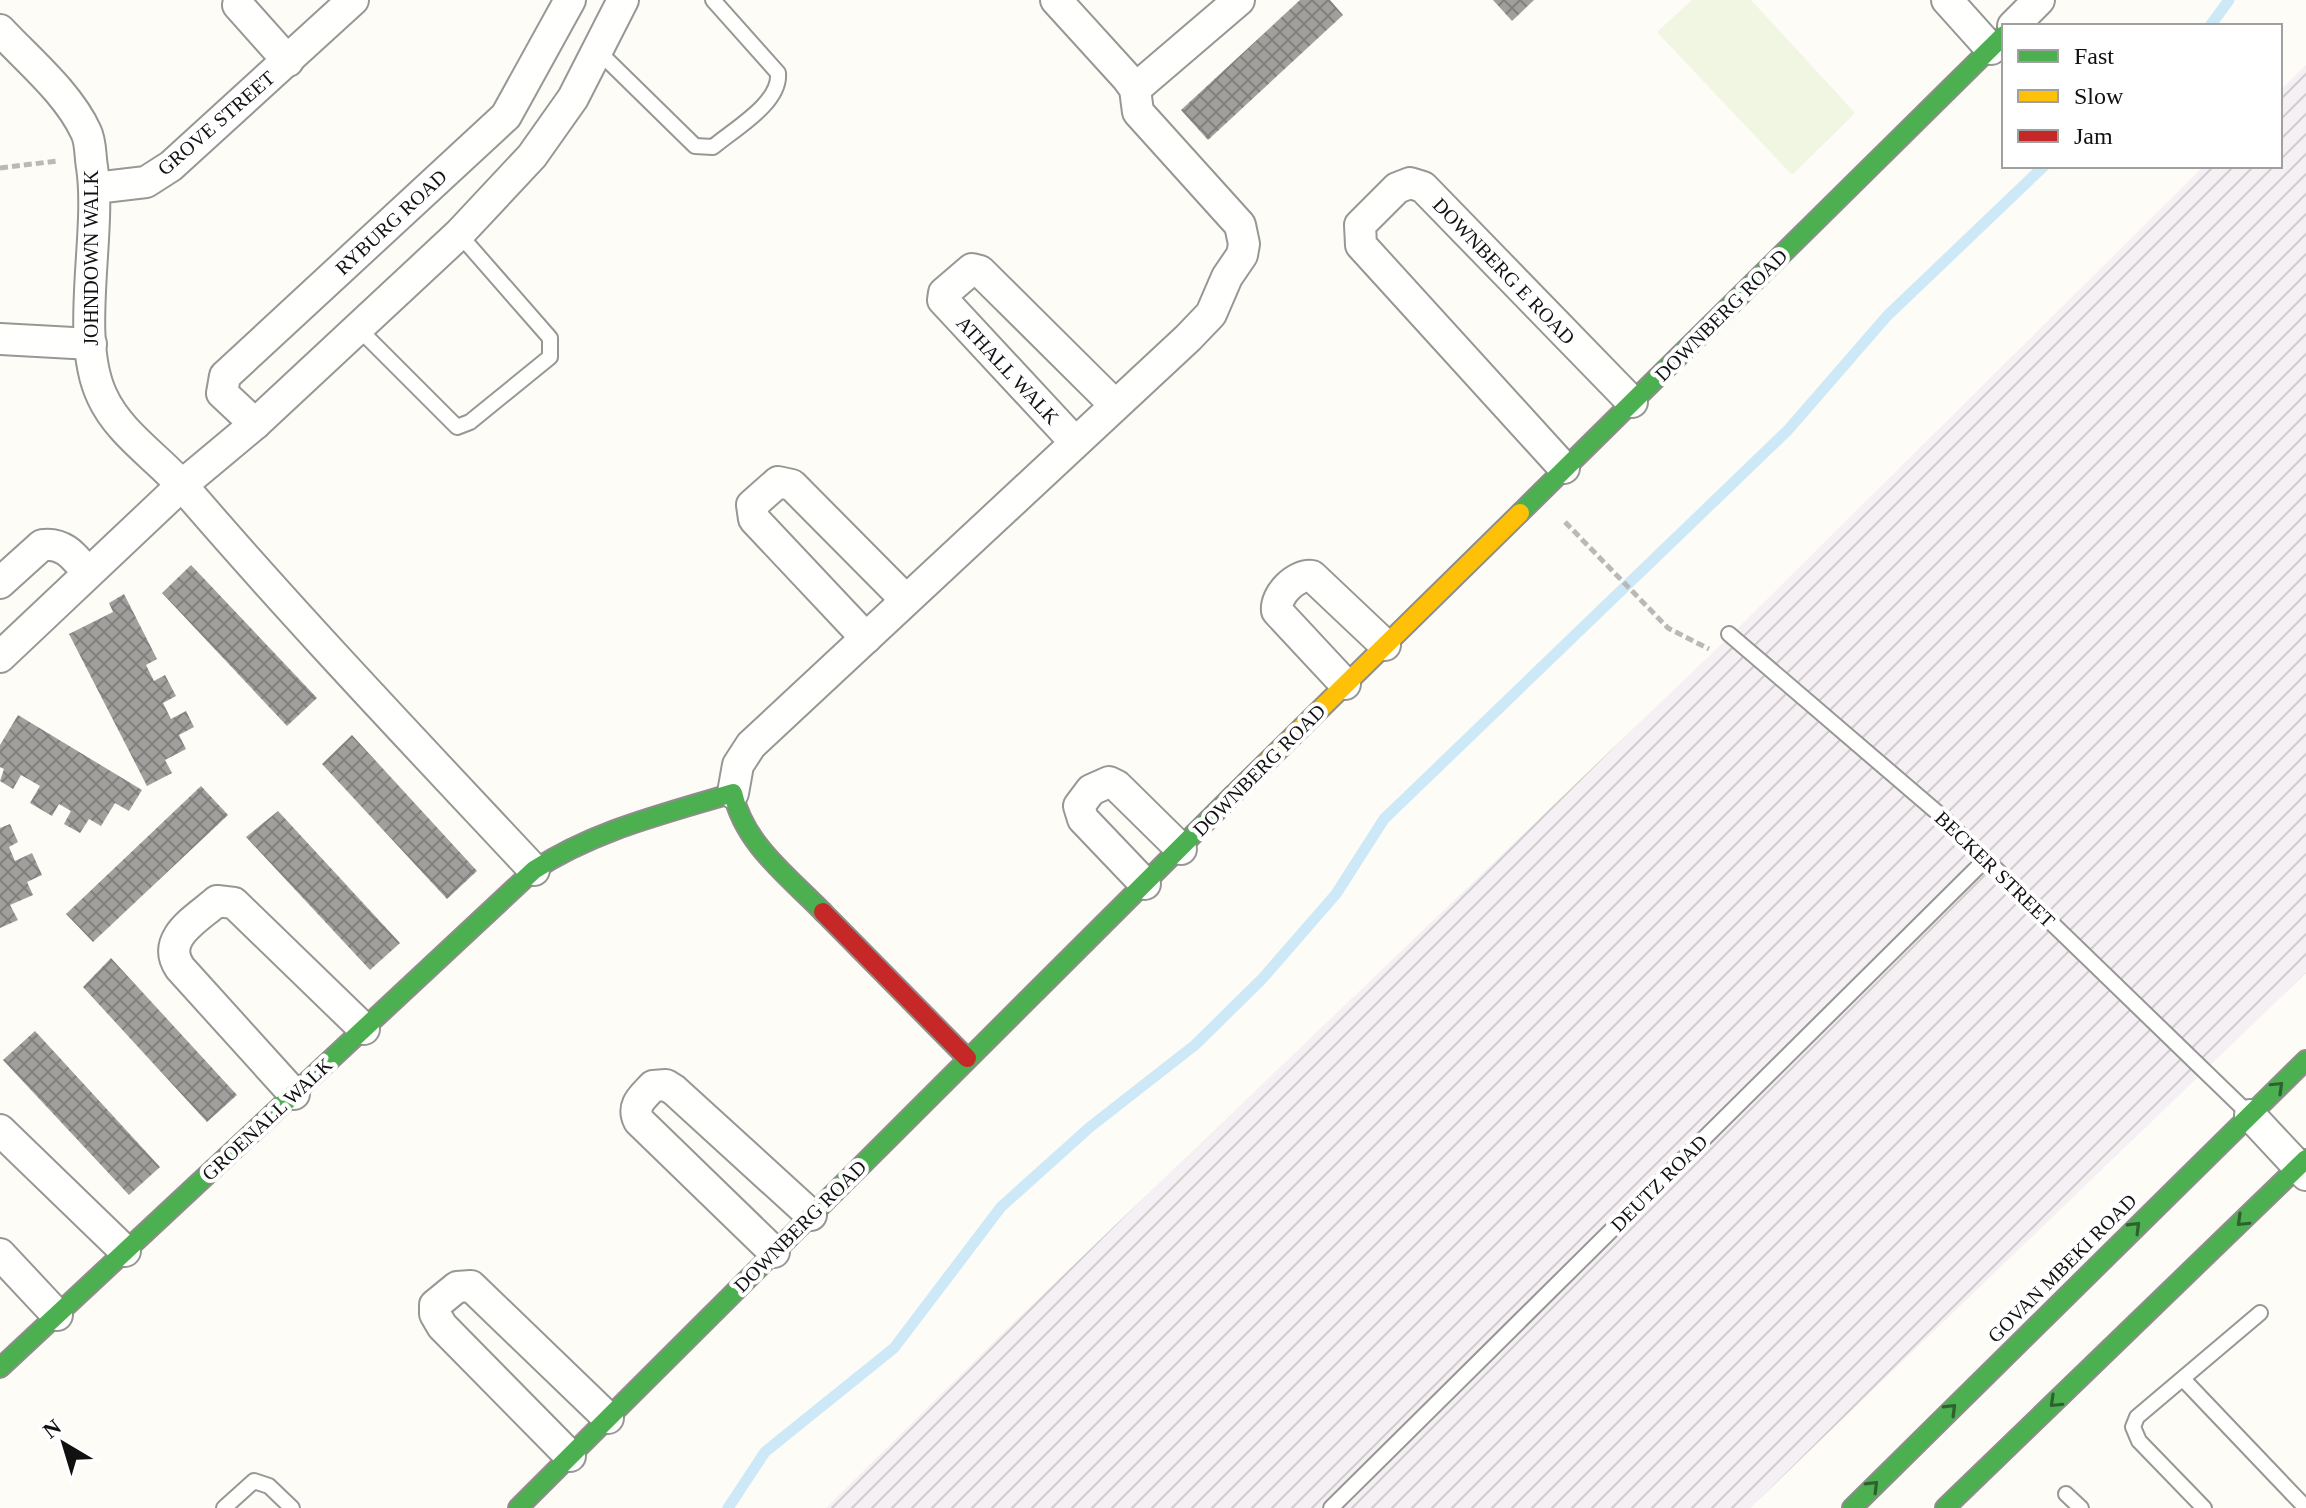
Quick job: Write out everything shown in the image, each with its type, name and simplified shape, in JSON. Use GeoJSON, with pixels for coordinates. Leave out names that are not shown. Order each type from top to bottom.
{"type":"FeatureCollection","features":[{"type":"Feature","properties":{"kind":"street","name":"GROVE STREET"},"geometry":{"type":"LineString","coordinates":[[95,188],[133,185],[162,172],[353,0]]}},
{"type":"Feature","properties":{"kind":"street","name":"RYBURG ROAD"},"geometry":{"type":"LineString","coordinates":[[255,424],[222,393],[225,376],[506,116],[570,0]]}},
{"type":"Feature","properties":{"kind":"street"},"geometry":{"type":"LineString","coordinates":[[0,657],[182,485],[255,424],[459,234],[532,156],[573,98],[623,0]]}},
{"type":"Feature","properties":{"kind":"street","name":"ATHALL WALK"},"geometry":{"type":"LineString","coordinates":[[733,793],[738,765],[751,745],[1211,314],[1244,244],[1240,225],[1138,112],[1135,89],[1056,0]]}},
{"type":"Feature","properties":{"kind":"street"},"geometry":{"type":"LineString","coordinates":[[1135,89],[1239,0]]}},
{"type":"Feature","properties":{"kind":"street"},"geometry":{"type":"LineString","coordinates":[[1947,0],[1997,42]]}},
{"type":"Feature","properties":{"kind":"street"},"geometry":{"type":"LineString","coordinates":[[2015,24],[2039,0]]}},
{"type":"Feature","properties":{"kind":"street","name":"GROVE STREET"},"geometry":{"type":"LineString","coordinates":[[238,5],[288,61]]}},
{"type":"Feature","properties":{"kind":"street","name":"JOHNDOWN WALK"},"geometry":{"type":"LineString","coordinates":[[0,30],[69,104],[87,134],[95,188],[91,344],[94,376],[103,398],[123,426],[182,485]]}},
{"type":"Feature","properties":{"kind":"street","name":"DOWNBERG ROAD"},"geometry":{"type":"LineString","coordinates":[[518,1508],[967,1058],[1997,42]]}},
{"type":"Feature","properties":{"kind":"street","name":"DOWNBERG E ROAD"},"geometry":{"type":"LineString","coordinates":[[1564,468],[1361,245],[1358,235],[1360,225],[1397,188],[1410,183],[1423,187],[1632,402]]}},
{"type":"Feature","properties":{"kind":"street","name":"ATHALL WALK"},"geometry":{"type":"LineString","coordinates":[[1074,441],[943,300],[944,293],[972,269],[980,271],[1115,405]]}},
{"type":"Feature","properties":{"kind":"street"},"geometry":{"type":"LineString","coordinates":[[0,339],[91,344]]}},
{"type":"Feature","properties":{"kind":"street"},"geometry":{"type":"LineString","coordinates":[[866,638],[754,519],[752,505],[778,482],[792,485],[906,600]]}},
{"type":"Feature","properties":{"kind":"street"},"geometry":{"type":"LineString","coordinates":[[182,485],[271,588],[534,870]]}},
{"type":"Feature","properties":{"kind":"street"},"geometry":{"type":"LineString","coordinates":[[0,583],[42,545],[51,544],[68,551],[88,573]]}},
{"type":"Feature","properties":{"kind":"street"},"geometry":{"type":"LineString","coordinates":[[1345,684],[1277,611],[1279,597],[1288,588],[1301,576],[1312,576],[1385,645]]}},
{"type":"Feature","properties":{"kind":"street"},"geometry":{"type":"LineString","coordinates":[[1145,884],[1083,819],[1079,806],[1091,790],[1109,782],[1117,786],[1181,849]]}},
{"type":"Feature","properties":{"kind":"street"},"geometry":{"type":"LineString","coordinates":[[733,793],[738,817],[751,839],[967,1058]]}},
{"type":"Feature","properties":{"kind":"street","name":"GROENALL WALK"},"geometry":{"type":"LineString","coordinates":[[0,1368],[534,870],[558,853],[585,841],[733,793]]}},
{"type":"Feature","properties":{"kind":"street"},"geometry":{"type":"LineString","coordinates":[[294,1094],[180,968],[173,952],[176,938],[217,901],[234,903],[364,1029]]}},
{"type":"Feature","properties":{"kind":"street","name":"GOVAN MBEKI ROAD"},"geometry":{"type":"LineString","coordinates":[[1852,1508],[2306,1060]]}},
{"type":"Feature","properties":{"kind":"street"},"geometry":{"type":"LineString","coordinates":[[774,1252],[639,1121],[636,1110],[638,1102],[653,1086],[666,1085],[674,1090],[811,1215]]}},
{"type":"Feature","properties":{"kind":"street"},"geometry":{"type":"LineString","coordinates":[[1945,1508],[2303,1167],[2250,1115]]}},
{"type":"Feature","properties":{"kind":"street"},"geometry":{"type":"LineString","coordinates":[[0,1130],[125,1251]]}},
{"type":"Feature","properties":{"kind":"street"},"geometry":{"type":"LineString","coordinates":[[0,1254],[57,1315]]}},
{"type":"Feature","properties":{"kind":"street"},"geometry":{"type":"LineString","coordinates":[[570,1456],[442,1326],[435,1314],[435,1305],[457,1287],[471,1286],[608,1418]]}},
{"type":"Feature","properties":{"kind":"lane"},"geometry":{"type":"LineString","coordinates":[[597,50],[695,146],[713,147],[767,101],[779,82],[778,73],[713,0]]}},
{"type":"Feature","properties":{"kind":"lane"},"geometry":{"type":"LineString","coordinates":[[358,328],[457,427],[470,422],[550,357],[550,338],[459,234]]}},
{"type":"Feature","properties":{"kind":"lane","name":"BECKER STREET"},"geometry":{"type":"LineString","coordinates":[[1729,634],[1986,859],[2210,1080],[2250,1115]]}},
{"type":"Feature","properties":{"kind":"lane","name":"DEUTZ ROAD"},"geometry":{"type":"LineString","coordinates":[[1331,1508],[1986,859]]}},
{"type":"Feature","properties":{"kind":"lane"},"geometry":{"type":"LineString","coordinates":[[2204,1508],[2133,1433],[2137,1417],[2260,1313]]}},
{"type":"Feature","properties":{"kind":"lane"},"geometry":{"type":"LineString","coordinates":[[2183,1379],[2306,1508]]}},
{"type":"Feature","properties":{"kind":"lane"},"geometry":{"type":"LineString","coordinates":[[224,1508],[254,1481],[269,1486],[292,1508]]}},
{"type":"Feature","properties":{"kind":"lane"},"geometry":{"type":"LineString","coordinates":[[2066,1494],[2081,1508]]}},
{"type":"Feature","properties":{"kind":"path"},"geometry":{"type":"LineString","coordinates":[[0,168],[54,164],[87,134]]}},
{"type":"Feature","properties":{"kind":"path"},"geometry":{"type":"LineString","coordinates":[[1556,512],[1668,628]]}},
{"type":"Feature","properties":{"kind":"shaded area"},"geometry":{"type":"Polygon","coordinates":[[[2306,65],[2306,973],[1750,1508],[826,1508],[1010,1326],[1730,636],[2202,168],[2282,168],[2282,89],[2306,65]]]}},
{"type":"Feature","properties":{"kind":"green space"},"geometry":{"type":"Polygon","coordinates":[[[1692,0],[1751,0],[1855,113],[1792,175],[1657,32],[1692,0]]]}},
{"type":"Feature","properties":{"kind":"building"},"geometry":{"type":"Polygon","coordinates":[[[1300,0],[1330,0],[1343,15],[1208,140],[1181,110],[1300,0]]]}},
{"type":"Feature","properties":{"kind":"building"},"geometry":{"type":"Polygon","coordinates":[[[1493,0],[1534,0],[1512,21],[1493,0]]]}},
{"type":"Feature","properties":{"kind":"building"},"geometry":{"type":"Polygon","coordinates":[[[191,565],[317,698],[287,726],[162,593],[191,565]]]}},
{"type":"Feature","properties":{"kind":"building"},"geometry":{"type":"Polygon","coordinates":[[[124,594],[157,659],[146,665],[154,681],[165,675],[176,696],[163,703],[171,719],[186,711],[194,727],[179,735],[186,749],[165,760],[172,773],[147,786],[69,634],[113,612],[109,603],[124,594]]]}},
{"type":"Feature","properties":{"kind":"building"},"geometry":{"type":"Polygon","coordinates":[[[18,715],[142,790],[129,811],[115,803],[101,826],[89,819],[80,833],[64,824],[71,811],[59,804],[52,816],[30,803],[40,786],[21,775],[13,789],[0,781],[4,769],[0,767],[0,745],[18,715]]]}},
{"type":"Feature","properties":{"kind":"building"},"geometry":{"type":"Polygon","coordinates":[[[352,735],[477,871],[447,899],[322,764],[352,735]]]}},
{"type":"Feature","properties":{"kind":"building"},"geometry":{"type":"Polygon","coordinates":[[[201,786],[228,815],[93,942],[66,914],[201,786]]]}},
{"type":"Feature","properties":{"kind":"building"},"geometry":{"type":"Polygon","coordinates":[[[278,811],[400,943],[370,970],[246,837],[278,811]]]}},
{"type":"Feature","properties":{"kind":"building"},"geometry":{"type":"Polygon","coordinates":[[[10,824],[18,842],[9,847],[15,861],[32,853],[42,875],[27,882],[33,895],[10,905],[18,920],[0,928],[0,828],[10,824]]]}},
{"type":"Feature","properties":{"kind":"building"},"geometry":{"type":"Polygon","coordinates":[[[111,958],[237,1095],[207,1122],[83,987],[111,958]]]}},
{"type":"Feature","properties":{"kind":"building"},"geometry":{"type":"Polygon","coordinates":[[[35,1031],[160,1167],[129,1195],[3,1060],[35,1031]]]}},
{"type":"Feature","properties":{"kind":"waterway"},"geometry":{"type":"LineString","coordinates":[[2211,24],[2229,0]]}},
{"type":"Feature","properties":{"kind":"waterway"},"geometry":{"type":"LineString","coordinates":[[728,1508],[765,1452],[894,1348],[1001,1207],[1090,1127],[1195,1045],[1262,979],[1336,894],[1384,819],[1788,430],[1887,316],[2042,168]]}},
{"type":"Feature","properties":{"kind":"traffic: fast"},"geometry":{"type":"LineString","coordinates":[[1520,513],[2002,37]]}},
{"type":"Feature","properties":{"kind":"traffic: fast"},"geometry":{"type":"LineString","coordinates":[[0,1368],[534,870],[557,856],[630,824],[733,793],[757,844],[823,912]]}},
{"type":"Feature","properties":{"kind":"traffic: fast"},"geometry":{"type":"LineString","coordinates":[[518,1508],[1232,796]]}},
{"type":"Feature","properties":{"kind":"traffic: fast"},"geometry":{"type":"LineString","coordinates":[[1852,1508],[2306,1060]]}},
{"type":"Feature","properties":{"kind":"traffic: fast"},"geometry":{"type":"LineString","coordinates":[[1945,1508],[2306,1159]]}},
{"type":"Feature","properties":{"kind":"traffic: slow"},"geometry":{"type":"LineString","coordinates":[[1232,796],[1520,513]]}},
{"type":"Feature","properties":{"kind":"traffic: jam"},"geometry":{"type":"LineString","coordinates":[[823,912],[967,1058]]}}]}
